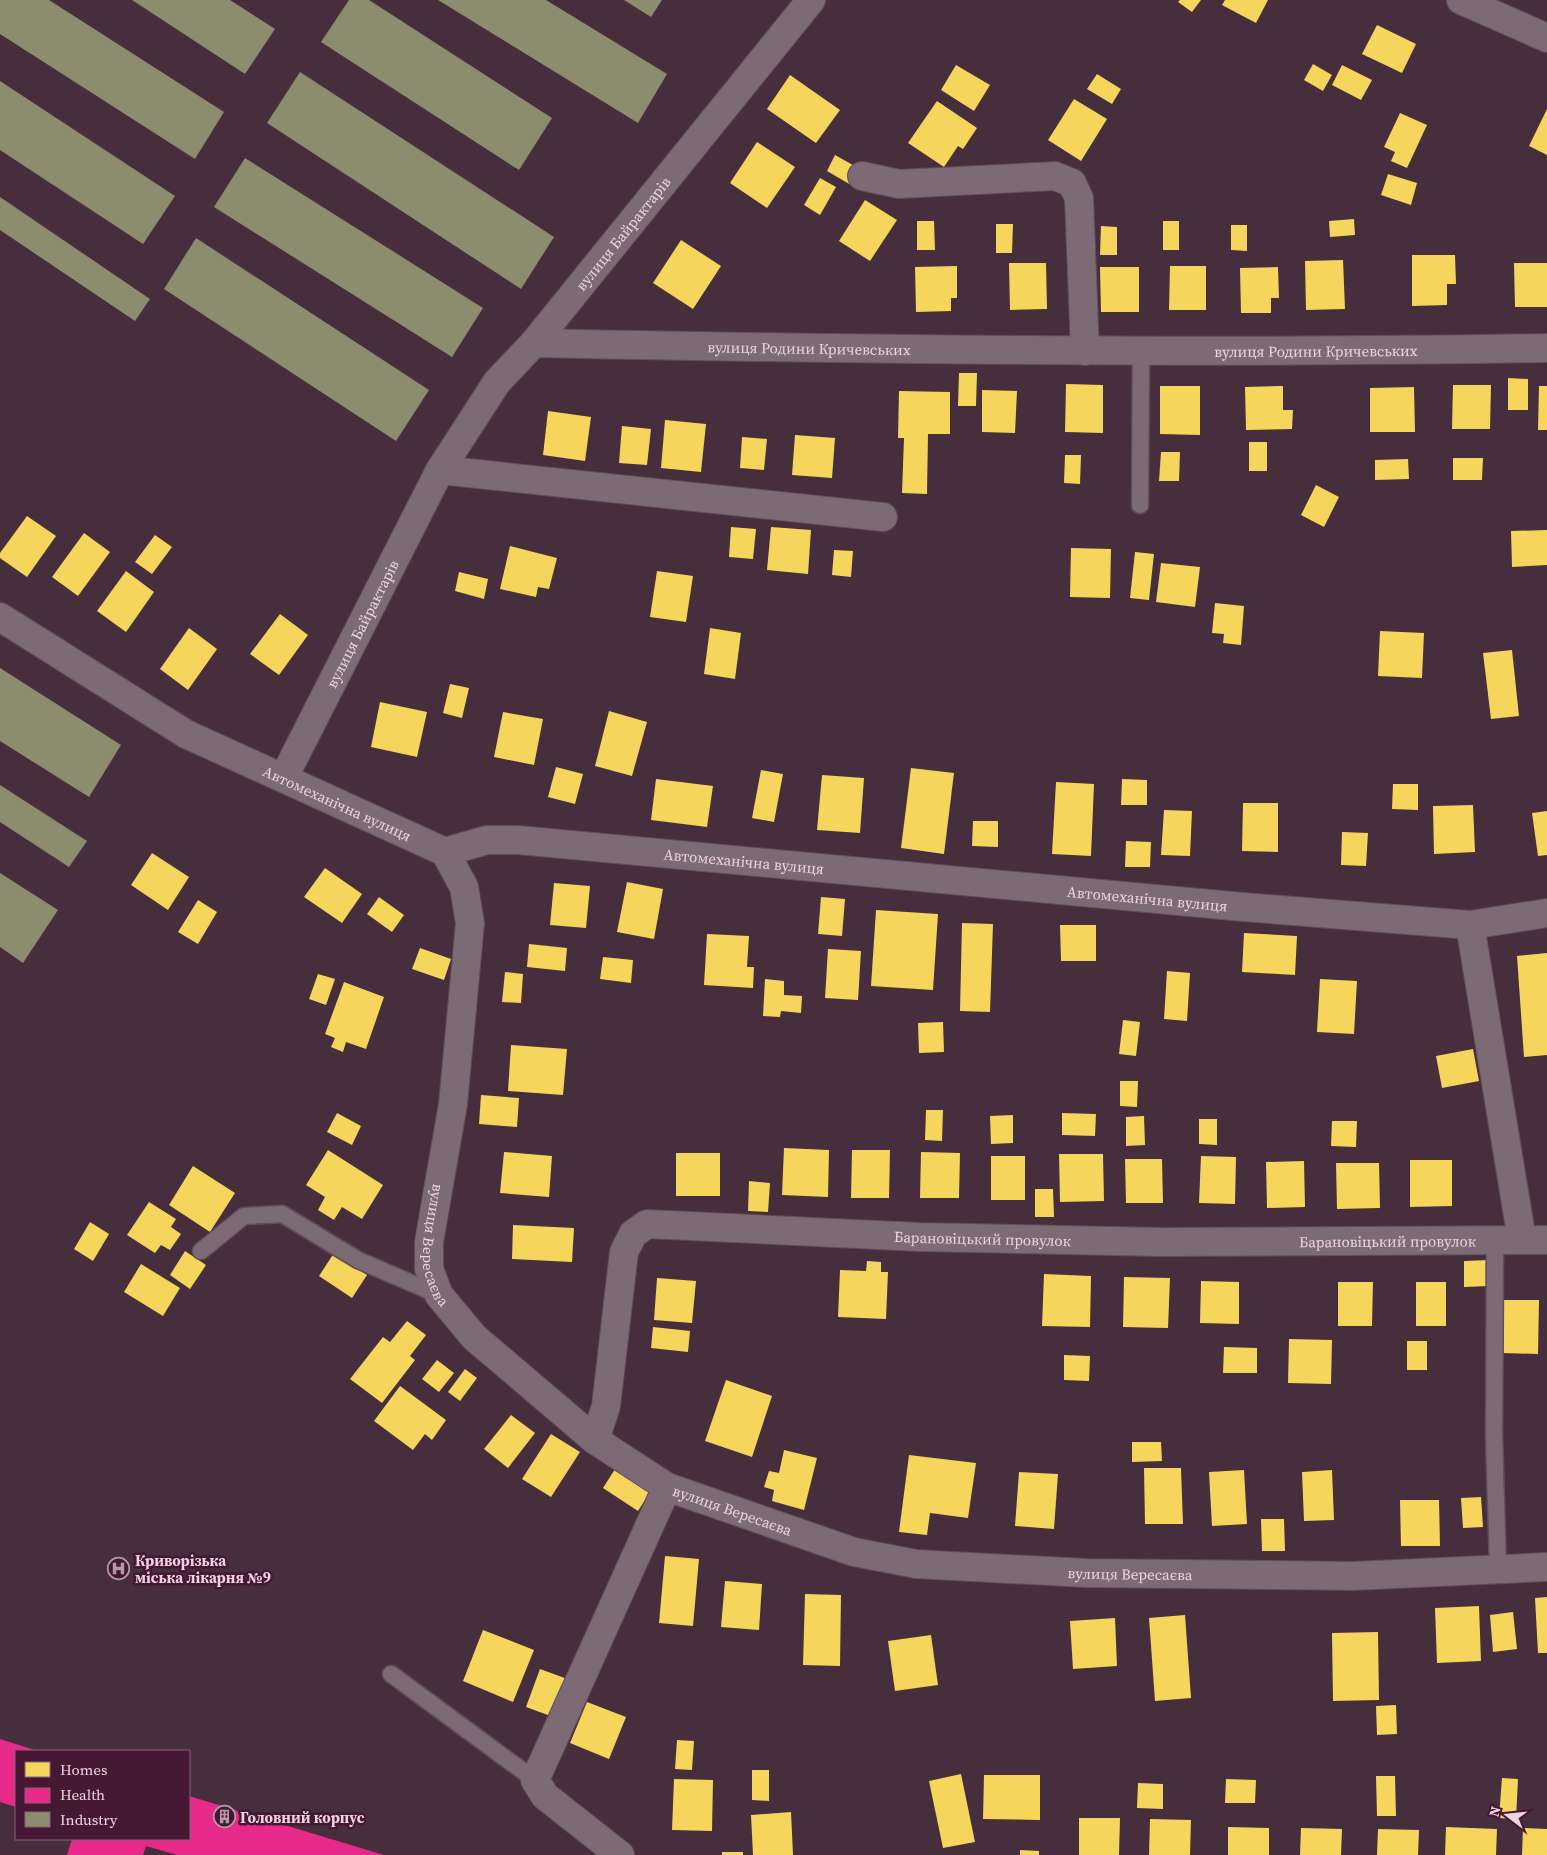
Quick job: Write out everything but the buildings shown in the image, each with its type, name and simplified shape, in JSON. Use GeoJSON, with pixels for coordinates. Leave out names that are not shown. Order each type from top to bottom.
{"type":"FeatureCollection","features":[{"type":"Feature","properties":{"kind":"street","name":"вулиця Байрактарів"},"geometry":{"type":"LineString","coordinates":[[284,777],[440,470],[497,382],[534,343],[811,0]]}},
{"type":"Feature","properties":{"kind":"street"},"geometry":{"type":"LineString","coordinates":[[1461,0],[1547,38]]}},
{"type":"Feature","properties":{"kind":"street"},"geometry":{"type":"LineString","coordinates":[[862,176],[899,184],[1055,176],[1072,182],[1079,198],[1085,351]]}},
{"type":"Feature","properties":{"kind":"street","name":"вулиця Родини Кричевських"},"geometry":{"type":"LineString","coordinates":[[534,343],[897,351],[1373,351],[1547,348]]}},
{"type":"Feature","properties":{"kind":"street"},"geometry":{"type":"LineString","coordinates":[[440,470],[883,518]]}},
{"type":"Feature","properties":{"kind":"street","name":"Автомеханічна вулиця"},"geometry":{"type":"LineString","coordinates":[[0,616],[186,734],[284,777],[445,852],[487,840],[518,840],[1233,906],[1470,925],[1547,913]]}},
{"type":"Feature","properties":{"kind":"street","name":"вулиця Вересаєва"},"geometry":{"type":"LineString","coordinates":[[445,852],[464,887],[470,923],[453,1104],[429,1242],[429,1269],[438,1295],[474,1337],[595,1440],[668,1487],[854,1552],[916,1564],[1086,1573],[1353,1576],[1547,1567]]}},
{"type":"Feature","properties":{"kind":"street"},"geometry":{"type":"LineString","coordinates":[[1470,925],[1534,1240]]}},
{"type":"Feature","properties":{"kind":"street","name":"Барановіцький провулок"},"geometry":{"type":"LineString","coordinates":[[595,1440],[606,1406],[624,1252],[633,1234],[647,1224],[948,1238],[1161,1242],[1534,1240]]}},
{"type":"Feature","properties":{"kind":"street"},"geometry":{"type":"LineString","coordinates":[[620,1855],[545,1796],[535,1780],[668,1487]]}},
{"type":"Feature","properties":{"kind":"lane"},"geometry":{"type":"LineString","coordinates":[[1140,505],[1142,351]]}},
{"type":"Feature","properties":{"kind":"lane"},"geometry":{"type":"LineString","coordinates":[[201,1251],[244,1216],[282,1214],[358,1260],[438,1295]]}},
{"type":"Feature","properties":{"kind":"lane"},"geometry":{"type":"LineString","coordinates":[[1495,1240],[1494,1435],[1498,1568]]}},
{"type":"Feature","properties":{"kind":"lane"},"geometry":{"type":"LineString","coordinates":[[391,1674],[535,1780]]}},
{"type":"Feature","properties":{"kind":"place","name":"Криворізька міська лікарня №9"},"geometry":{"type":"Point","coordinates":[119,1569]}},
{"type":"Feature","properties":{"kind":"place","name":"Головний корпус"},"geometry":{"type":"Point","coordinates":[224,1817]}}]}
